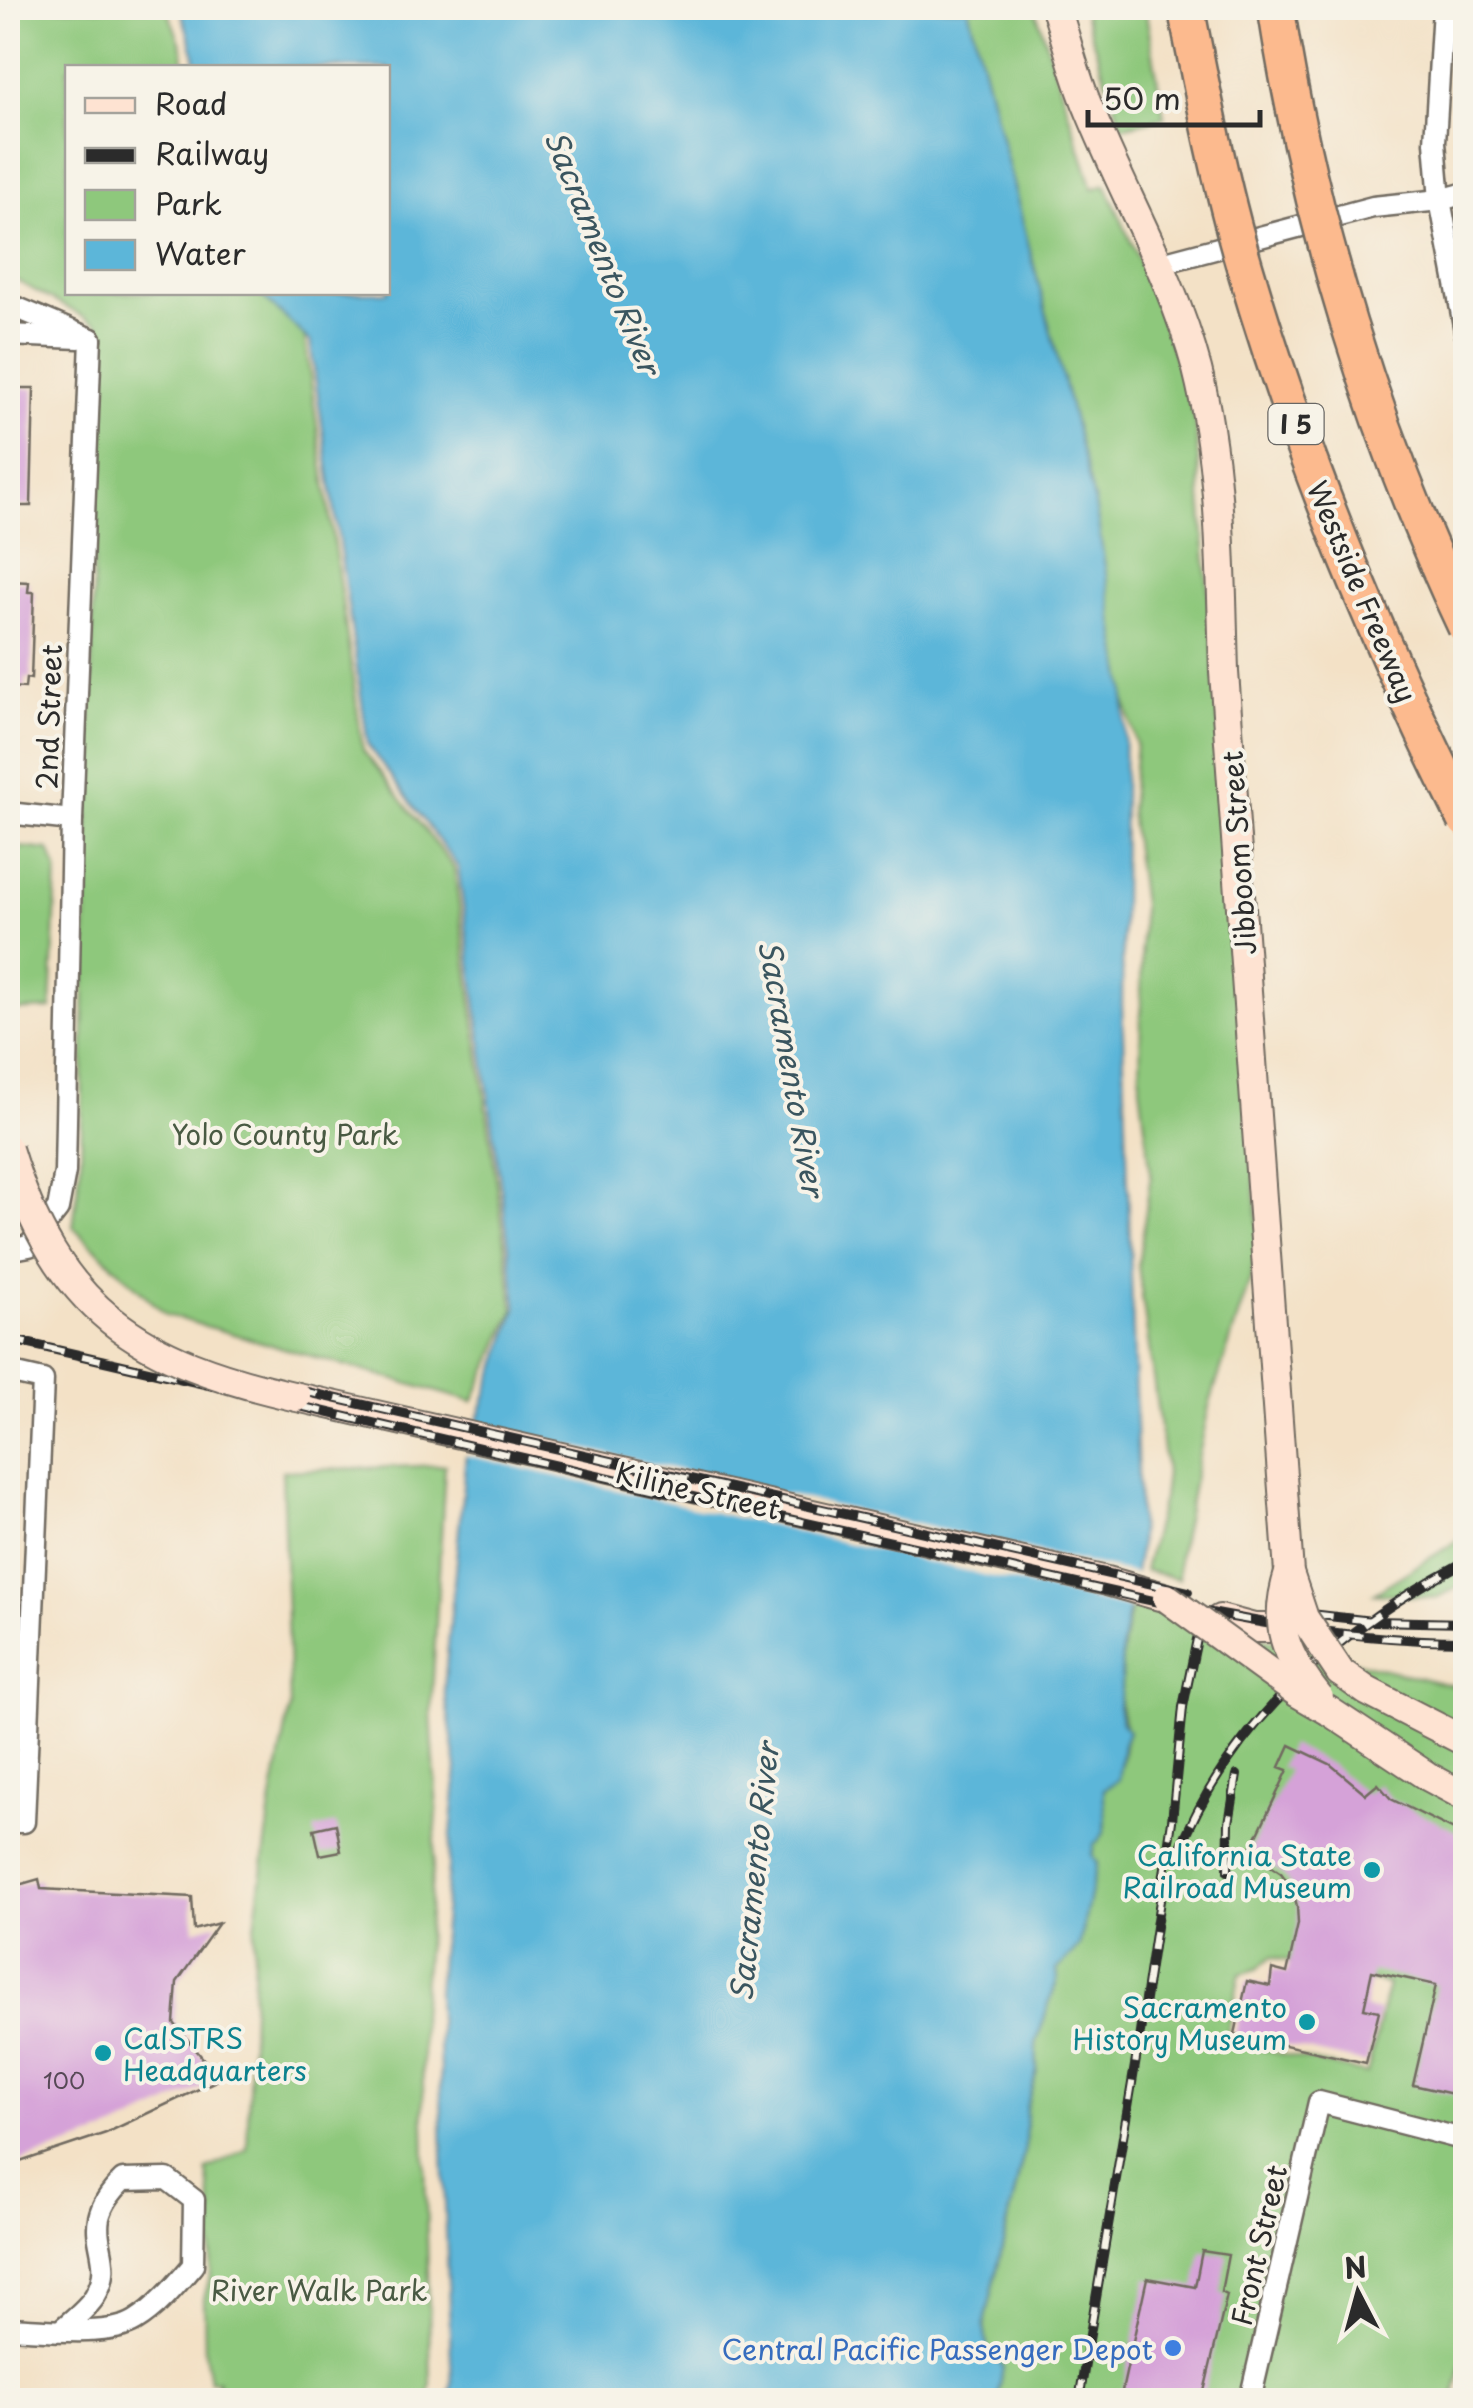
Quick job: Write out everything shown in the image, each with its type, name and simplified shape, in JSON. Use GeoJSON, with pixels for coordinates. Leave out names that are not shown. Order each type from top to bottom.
{"type":"FeatureCollection","features":[{"type":"Feature","properties":{"kind":"highway","name":"Westside Freeway"},"geometry":{"type":"LineString","coordinates":[[1186,8],[1228,203],[1278,376],[1342,551],[1466,820]]}},
{"type":"Feature","properties":{"kind":"highway"},"geometry":{"type":"LineString","coordinates":[[1276,8],[1310,176],[1339,288],[1406,487],[1466,627]]}},
{"type":"Feature","properties":{"kind":"main road","name":"Jibboom Street"},"geometry":{"type":"LineString","coordinates":[[1056,8],[1088,108],[1158,264],[1196,366],[1210,426],[1289,1573],[1280,1602],[1281,1628]]}},
{"type":"Feature","properties":{"kind":"main road","name":"Kiline Street"},"geometry":{"type":"LineString","coordinates":[[8,1149],[35,1225],[77,1287],[136,1338],[190,1368],[261,1389],[1106,1581],[1167,1598],[1233,1624],[1281,1628]]}},
{"type":"Feature","properties":{"kind":"main road"},"geometry":{"type":"LineString","coordinates":[[1289,1573],[1304,1618],[1340,1672]]}},
{"type":"Feature","properties":{"kind":"main road"},"geometry":{"type":"LineString","coordinates":[[1167,1598],[1298,1693],[1466,1797]]}},
{"type":"Feature","properties":{"kind":"main road"},"geometry":{"type":"LineString","coordinates":[[1281,1628],[1301,1674],[1330,1711]]}},
{"type":"Feature","properties":{"kind":"main road"},"geometry":{"type":"LineString","coordinates":[[1281,1628],[1367,1691],[1466,1742]]}},
{"type":"Feature","properties":{"kind":"street"},"geometry":{"type":"LineString","coordinates":[[1443,8],[1435,142],[1440,200],[1466,336]]}},
{"type":"Feature","properties":{"kind":"street"},"geometry":{"type":"LineString","coordinates":[[1158,264],[1374,208],[1466,193]]}},
{"type":"Feature","properties":{"kind":"street"},"geometry":{"type":"LineString","coordinates":[[8,304],[90,338]]}},
{"type":"Feature","properties":{"kind":"street"},"geometry":{"type":"LineString","coordinates":[[8,335],[90,338]]}},
{"type":"Feature","properties":{"kind":"street","name":"2nd Street"},"geometry":{"type":"LineString","coordinates":[[8,1250],[29,1246],[58,1210],[65,1172],[72,820],[90,338]]}},
{"type":"Feature","properties":{"kind":"street"},"geometry":{"type":"LineString","coordinates":[[8,813],[72,820]]}},
{"type":"Feature","properties":{"kind":"street"},"geometry":{"type":"LineString","coordinates":[[8,1372],[43,1380],[16,1822]]}},
{"type":"Feature","properties":{"kind":"street","name":"Front Street"},"geometry":{"type":"LineString","coordinates":[[1250,2400],[1319,2102],[1466,2140]]}},
{"type":"Feature","properties":{"kind":"street"},"geometry":{"type":"LineString","coordinates":[[8,2328],[62,2330],[96,2330],[132,2323],[165,2297],[193,2265],[194,2200],[167,2179],[124,2180],[106,2198],[96,2224],[104,2270],[95,2297],[62,2330]]}},
{"type":"Feature","properties":{"kind":"green space","name":"Yolo County Park"},"geometry":{"type":"Polygon","coordinates":[[[8,8],[167,8],[183,50],[184,65],[65,65],[65,295],[263,295],[304,333],[363,750],[454,868],[514,1310],[473,1402],[166,1315],[73,1227],[81,1162],[99,325],[8,276],[8,8]]]}},
{"type":"Feature","properties":{"kind":"green space"},"geometry":{"type":"Polygon","coordinates":[[[950,8],[1035,8],[1093,189],[1105,184],[1118,213],[1166,330],[1195,420],[1259,1237],[1251,1277],[1209,1406],[1179,1554],[1178,1579],[1144,1570],[1166,1473],[1138,1266],[1151,1174],[1140,1086],[1142,904],[1130,811],[1136,744],[950,8]]]}},
{"type":"Feature","properties":{"kind":"green space"},"geometry":{"type":"Polygon","coordinates":[[[1082,8],[1145,8],[1164,117],[1122,127],[1082,8]]]}},
{"type":"Feature","properties":{"kind":"green space"},"geometry":{"type":"Polygon","coordinates":[[[8,846],[49,850],[57,870],[51,1009],[8,1011],[8,846]]]}},
{"type":"Feature","properties":{"kind":"green space","name":"River Walk Park"},"geometry":{"type":"Polygon","coordinates":[[[445,1465],[431,1713],[437,1813],[421,2015],[431,2385],[428,2400],[216,2400],[218,2380],[210,2381],[205,2352],[204,2299],[211,2272],[212,2208],[207,2170],[247,2149],[255,1926],[272,1799],[290,1707],[282,1471],[445,1465]]]}},
{"type":"Feature","properties":{"kind":"green space"},"geometry":{"type":"Polygon","coordinates":[[[1465,1536],[1465,1584],[1436,1598],[1374,1593],[1465,1536]]]}},
{"type":"Feature","properties":{"kind":"green space"},"geometry":{"type":"Polygon","coordinates":[[[1131,1606],[1465,1689],[1466,2343],[1453,2400],[998,2400],[1003,2366],[988,2352],[984,2327],[1025,2147],[1026,2107],[1037,2070],[1036,2043],[1057,1978],[1056,1970],[1079,1946],[1097,1863],[1092,1855],[1094,1843],[1105,1826],[1104,1791],[1121,1764],[1128,1731],[1120,1705],[1120,1688],[1131,1606]],[[1271,1957],[1257,1969],[1240,1974],[1226,2041],[1367,2074],[1388,1984],[1271,1957]]]}},
{"type":"Feature","properties":{"kind":"water","name":"Sacramento River"},"geometry":{"type":"Polygon","coordinates":[[[180,8],[968,8],[1095,504],[1125,691],[1122,1005],[1140,1544],[1122,1646],[1118,1706],[1128,1731],[1118,1780],[1104,1789],[1105,1826],[1094,1844],[1092,1855],[1097,1863],[1079,1946],[1057,1970],[1058,1978],[1036,2043],[1037,2070],[1026,2107],[1025,2147],[984,2327],[988,2351],[1003,2366],[998,2400],[448,2400],[452,2385],[437,1991],[457,1768],[444,1689],[466,1454],[517,1307],[458,867],[368,745],[310,341],[261,295],[390,295],[390,65],[195,65],[180,8]]]}},
{"type":"Feature","properties":{"kind":"pier"},"geometry":{"type":"Polygon","coordinates":[[[471,1423],[1141,1575],[1135,1610],[461,1454],[471,1423]]]}},
{"type":"Feature","properties":{"kind":"building"},"geometry":{"type":"Polygon","coordinates":[[[8,388],[34,388],[31,506],[12,506],[13,408],[8,408],[8,388]]]}},
{"type":"Feature","properties":{"kind":"building"},"geometry":{"type":"Polygon","coordinates":[[[8,581],[29,582],[28,592],[34,592],[31,679],[26,678],[25,688],[8,687],[8,581]]]}},
{"type":"Feature","properties":{"kind":"building","name":"California State Railroad Museum"},"geometry":{"type":"Polygon","coordinates":[[[1290,1745],[1330,1764],[1366,1794],[1378,1784],[1391,1799],[1466,1836],[1466,2097],[1413,2085],[1436,1985],[1372,1971],[1364,2008],[1379,2011],[1366,2063],[1235,2034],[1247,1981],[1270,1986],[1272,1969],[1287,1973],[1298,1924],[1292,1888],[1281,1873],[1249,1852],[1288,1770],[1280,1767],[1290,1745]]]}},
{"type":"Feature","properties":{"kind":"building"},"geometry":{"type":"Polygon","coordinates":[[[336,1824],[341,1851],[320,1855],[314,1829],[336,1824]]]}},
{"type":"Feature","properties":{"kind":"building"},"geometry":{"type":"Polygon","coordinates":[[[39,1879],[41,1889],[192,1897],[194,1930],[219,1923],[177,1982],[174,2023],[220,2079],[106,2133],[8,2166],[8,1888],[39,1879]]]}},
{"type":"Feature","properties":{"kind":"building","name":"Central Pacific Passenger Depot"},"geometry":{"type":"Polygon","coordinates":[[[1202,2251],[1228,2255],[1221,2292],[1227,2295],[1202,2400],[1120,2400],[1147,2278],[1195,2287],[1202,2251]]]}},
{"type":"Feature","properties":{"kind":"railway"},"geometry":{"type":"LineString","coordinates":[[8,1339],[1199,1611],[1332,1632],[1466,1641]]}},
{"type":"Feature","properties":{"kind":"railway"},"geometry":{"type":"LineString","coordinates":[[188,1365],[1188,1592]]}},
{"type":"Feature","properties":{"kind":"railway"},"geometry":{"type":"LineString","coordinates":[[1176,1859],[1198,1810],[1226,1764],[1293,1684],[1375,1617],[1466,1561]]}},
{"type":"Feature","properties":{"kind":"railway"},"geometry":{"type":"LineString","coordinates":[[1276,1610],[1372,1621],[1466,1623]]}},
{"type":"Feature","properties":{"kind":"railway"},"geometry":{"type":"LineString","coordinates":[[1079,2400],[1136,2059],[1172,1821],[1183,1707],[1197,1639]]}},
{"type":"Feature","properties":{"kind":"railway"},"geometry":{"type":"LineString","coordinates":[[1228,1871],[1229,1823],[1237,1775]]}},
{"type":"Feature","properties":{"kind":"place","name":"California State Railroad Museum"},"geometry":{"type":"Point","coordinates":[1372,1870]}},
{"type":"Feature","properties":{"kind":"place","name":"Sacramento History Museum"},"geometry":{"type":"Point","coordinates":[1307,2022]}},
{"type":"Feature","properties":{"kind":"place","name":"CalSTRS Headquarters"},"geometry":{"type":"Point","coordinates":[103,2053]}},
{"type":"Feature","properties":{"kind":"place","name":"Central Pacific Passenger Depot"},"geometry":{"type":"Point","coordinates":[1173,2348]}}]}
